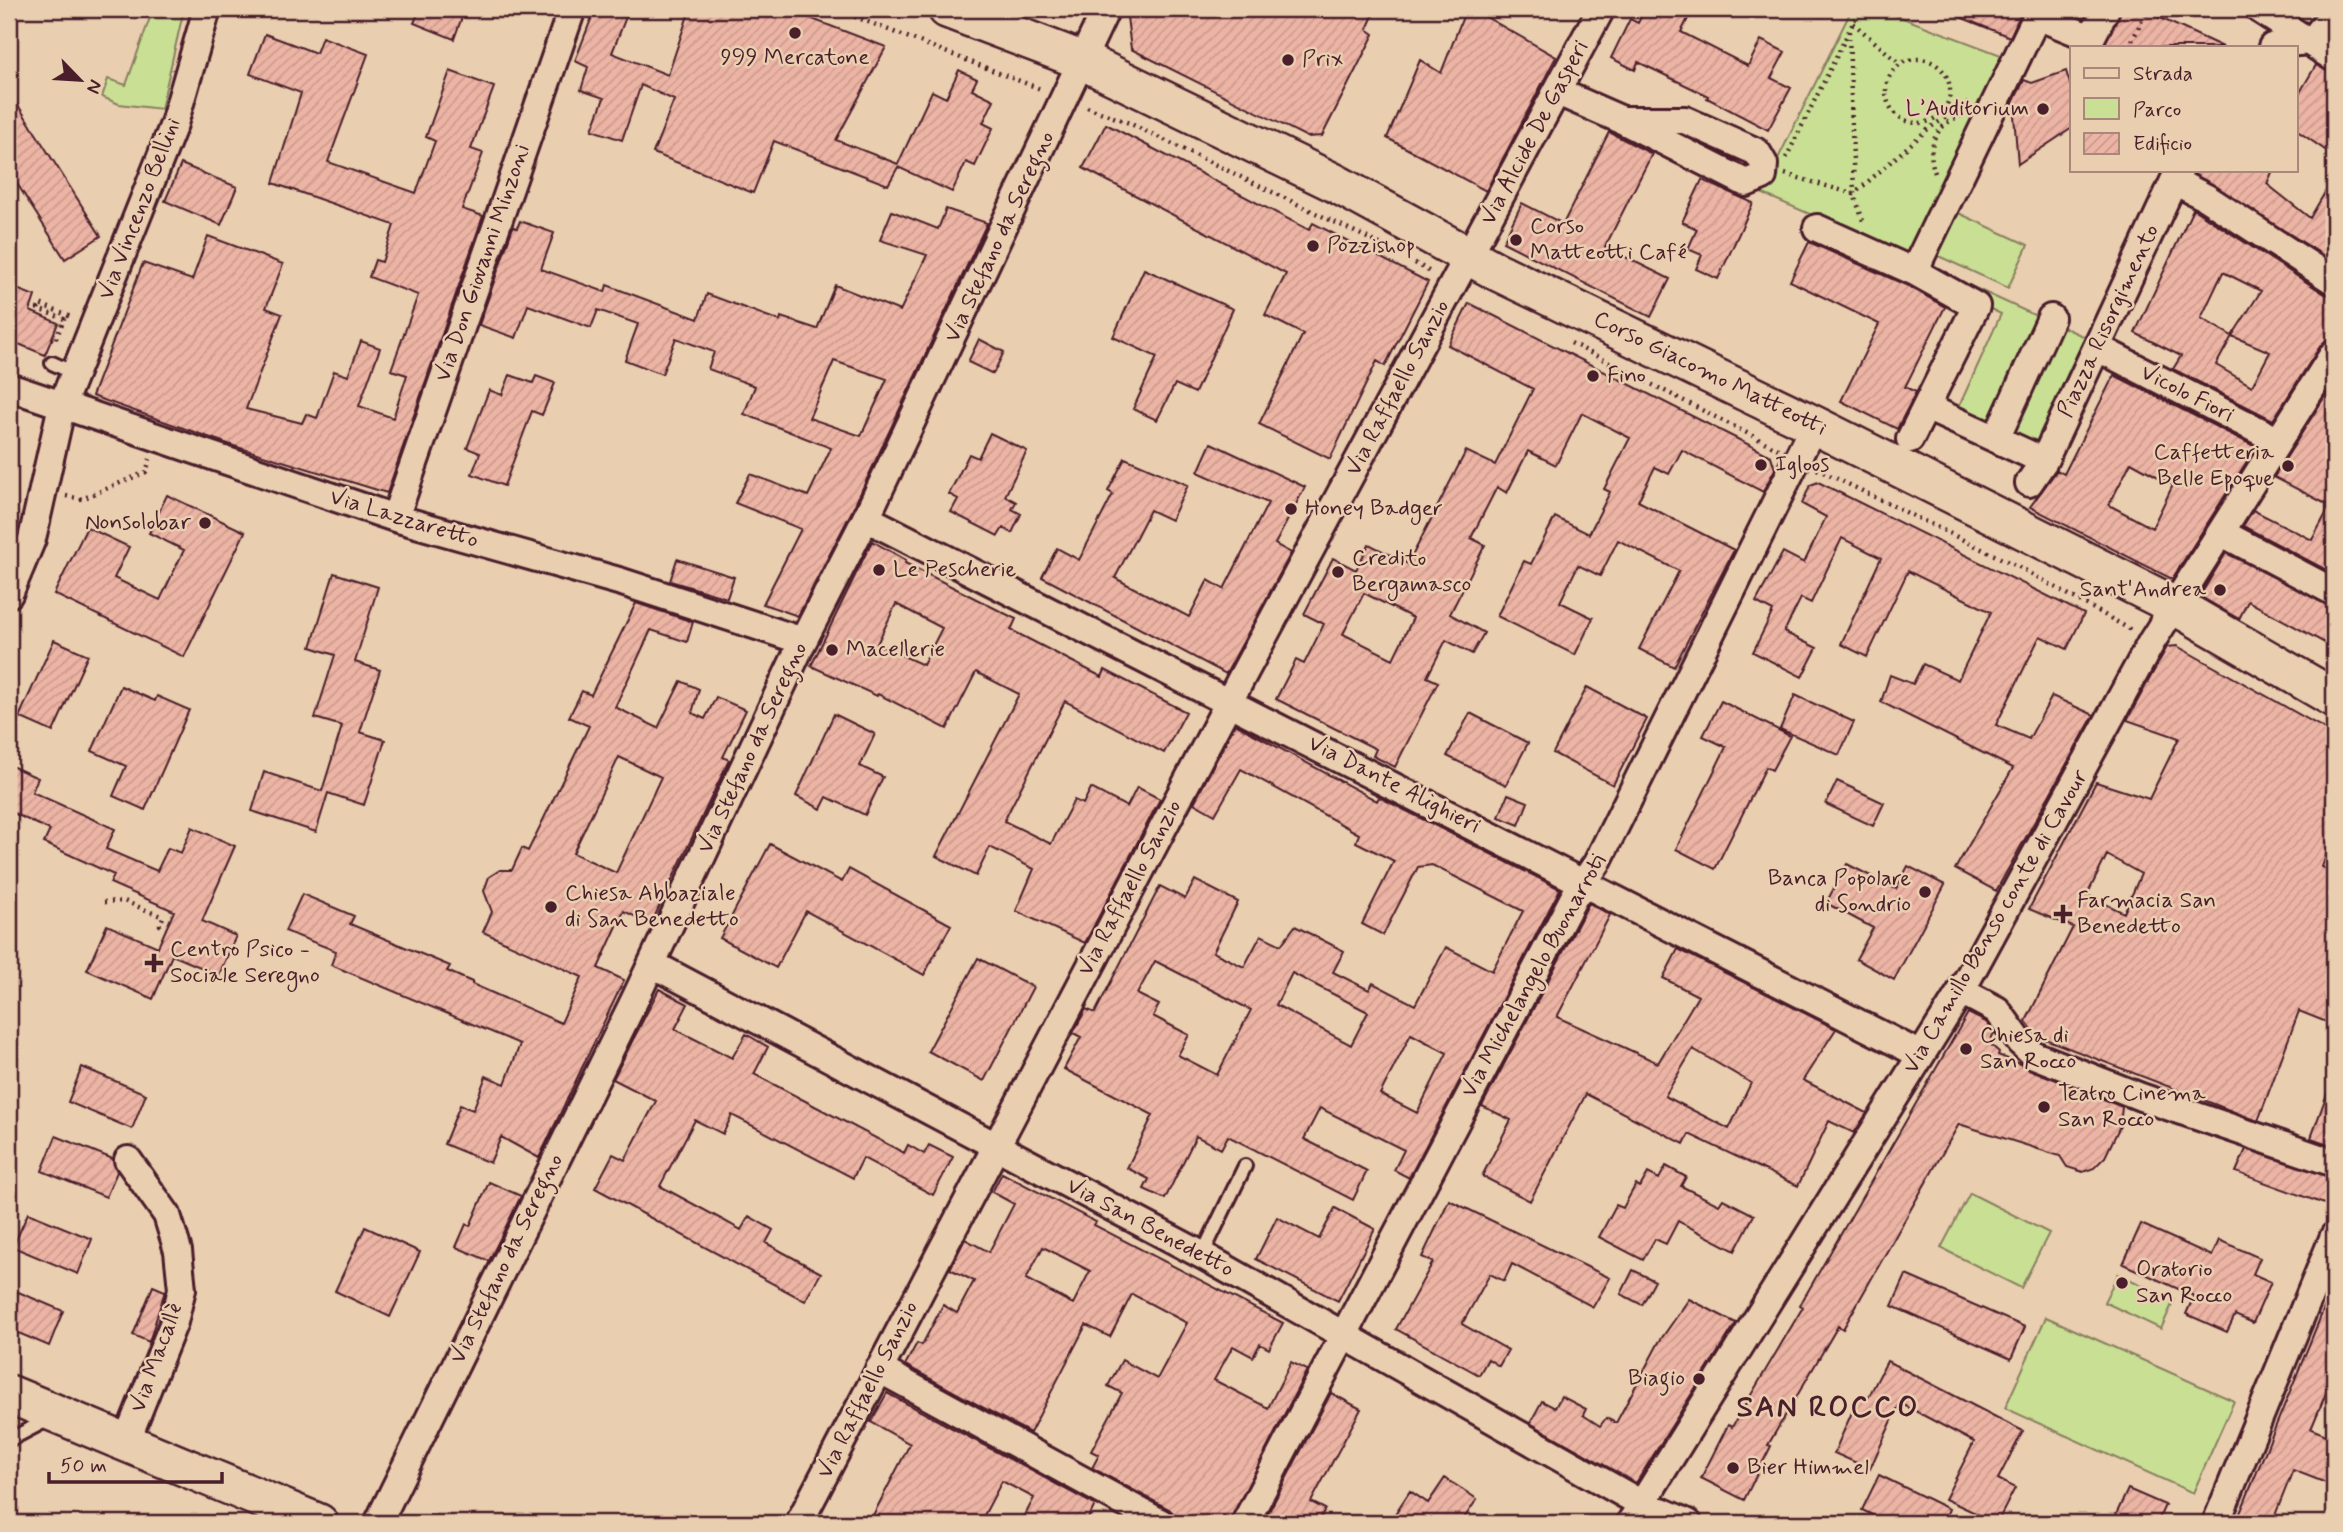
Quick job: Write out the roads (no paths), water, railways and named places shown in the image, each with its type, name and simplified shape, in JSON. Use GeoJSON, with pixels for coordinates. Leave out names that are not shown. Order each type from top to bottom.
{"type":"FeatureCollection","features":[{"type":"Feature","properties":{"kind":"main road","name":"Corso Giacomo Matteotti"},"geometry":{"type":"LineString","coordinates":[[947,9],[1081,60],[1335,183],[1461,271],[1814,425],[2177,607],[2334,698]]}},
{"type":"Feature","properties":{"kind":"main road","name":"Via Macallè"},"geometry":{"type":"LineString","coordinates":[[9,1394],[319,1523]]}},
{"type":"Feature","properties":{"kind":"street","name":"Via Vincenzo Bellini"},"geometry":{"type":"LineString","coordinates":[[9,594],[32,539],[62,405],[174,124],[206,9]]}},
{"type":"Feature","properties":{"kind":"street","name":"Via Don Giovanni Minzoni"},"geometry":{"type":"LineString","coordinates":[[395,518],[572,9]]}},
{"type":"Feature","properties":{"kind":"street","name":"Via Stefano da Seregno"},"geometry":{"type":"LineString","coordinates":[[378,1523],[652,964],[803,641],[866,518],[1106,9]]}},
{"type":"Feature","properties":{"kind":"street","name":"Via Alcide De Gasperi"},"geometry":{"type":"LineString","coordinates":[[1461,271],[1601,9]]}},
{"type":"Feature","properties":{"kind":"street"},"geometry":{"type":"LineString","coordinates":[[1914,272],[2037,16],[2091,38],[2106,9]]}},
{"type":"Feature","properties":{"kind":"street"},"geometry":{"type":"LineString","coordinates":[[2259,9],[2312,41],[2334,58]]}},
{"type":"Feature","properties":{"kind":"street"},"geometry":{"type":"LineString","coordinates":[[2275,46],[2312,41],[2334,13]]}},
{"type":"Feature","properties":{"kind":"street"},"geometry":{"type":"LineString","coordinates":[[1558,92],[1622,120],[1746,183],[1771,174]]}},
{"type":"Feature","properties":{"kind":"street"},"geometry":{"type":"LineString","coordinates":[[2176,175],[2205,197],[2334,281]]}},
{"type":"Feature","properties":{"kind":"street","name":"Piazza Risorgimento"},"geometry":{"type":"LineString","coordinates":[[2029,483],[2044,461],[2098,348],[2176,175]]}},
{"type":"Feature","properties":{"kind":"street"},"geometry":{"type":"LineString","coordinates":[[1817,228],[1914,272],[1976,306],[1910,439]]}},
{"type":"Feature","properties":{"kind":"street","name":"Via Raffaello Sanzio"},"geometry":{"type":"LineString","coordinates":[[799,1523],[1229,701],[1461,271]]}},
{"type":"Feature","properties":{"kind":"street"},"geometry":{"type":"LineString","coordinates":[[1996,439],[2051,318]]}},
{"type":"Feature","properties":{"kind":"street","name":"Vicolo Fiori"},"geometry":{"type":"LineString","coordinates":[[2098,348],[2277,440]]}},
{"type":"Feature","properties":{"kind":"street","name":"Via Camillo Benso conte di Cavour"},"geometry":{"type":"LineString","coordinates":[[1644,1513],[1961,991],[2152,641],[2177,607],[2277,440],[2334,353]]}},
{"type":"Feature","properties":{"kind":"street","name":"Via Lazzaretto"},"geometry":{"type":"LineString","coordinates":[[9,387],[395,518],[622,582],[803,641]]}},
{"type":"Feature","properties":{"kind":"street"},"geometry":{"type":"LineString","coordinates":[[1926,407],[2044,461]]}},
{"type":"Feature","properties":{"kind":"street","name":"Via Michelangelo Buonarroti"},"geometry":{"type":"LineString","coordinates":[[1245,1523],[1342,1333],[1582,883],[1597,863],[1814,425]]}},
{"type":"Feature","properties":{"kind":"street","name":"Via Dante Alighieri"},"geometry":{"type":"LineString","coordinates":[[866,518],[1921,1055]]}},
{"type":"Feature","properties":{"kind":"street"},"geometry":{"type":"LineString","coordinates":[[2222,533],[2334,592]]}},
{"type":"Feature","properties":{"kind":"street","name":"Via San Benedetto"},"geometry":{"type":"LineString","coordinates":[[652,964],[1202,1255],[1342,1333],[1644,1513],[1688,1523]]}},
{"type":"Feature","properties":{"kind":"street"},"geometry":{"type":"LineString","coordinates":[[1961,991],[1997,1010],[2020,1042],[2034,1055],[2141,1097],[2334,1163]]}},
{"type":"Feature","properties":{"kind":"street","name":"Via Macallè"},"geometry":{"type":"LineString","coordinates":[[125,1442],[167,1340],[182,1289],[178,1251],[167,1215],[128,1160]]}},
{"type":"Feature","properties":{"kind":"street"},"geometry":{"type":"LineString","coordinates":[[2216,1523],[2334,1236]]}},
{"type":"Feature","properties":{"kind":"street"},"geometry":{"type":"LineString","coordinates":[[879,1370],[1161,1523]]}},
{"type":"Feature","properties":{"kind":"lane"},"geometry":{"type":"LineString","coordinates":[[52,363],[76,374]]}},
{"type":"Feature","properties":{"kind":"lane"},"geometry":{"type":"LineString","coordinates":[[1202,1255],[1245,1166]]}},
{"type":"Feature","properties":{"kind":"lane"},"geometry":{"type":"LineString","coordinates":[[9,1440],[58,1413]]}},
{"type":"Feature","properties":{"kind":"place","name":"999 Mercatone"},"geometry":{"type":"Point","coordinates":[795,33]}},
{"type":"Feature","properties":{"kind":"place","name":"Prix"},"geometry":{"type":"Point","coordinates":[1288,60]}},
{"type":"Feature","properties":{"kind":"place","name":"L’Auditorium"},"geometry":{"type":"Point","coordinates":[2043,109]}},
{"type":"Feature","properties":{"kind":"place","name":"Corso Matteotti Café"},"geometry":{"type":"Point","coordinates":[1516,240]}},
{"type":"Feature","properties":{"kind":"place","name":"Pozzishop"},"geometry":{"type":"Point","coordinates":[1313,246]}},
{"type":"Feature","properties":{"kind":"place","name":"Fino"},"geometry":{"type":"Point","coordinates":[1593,376]}},
{"type":"Feature","properties":{"kind":"place","name":"Igloos"},"geometry":{"type":"Point","coordinates":[1761,465]}},
{"type":"Feature","properties":{"kind":"place","name":"Caffetteria Belle Epoque"},"geometry":{"type":"Point","coordinates":[2288,466]}},
{"type":"Feature","properties":{"kind":"place","name":"Honey Badger"},"geometry":{"type":"Point","coordinates":[1291,509]}},
{"type":"Feature","properties":{"kind":"place","name":"Nonsolobar"},"geometry":{"type":"Point","coordinates":[205,523]}},
{"type":"Feature","properties":{"kind":"place","name":"Le Pescherie"},"geometry":{"type":"Point","coordinates":[879,570]}},
{"type":"Feature","properties":{"kind":"place","name":"Credito Bergamasco"},"geometry":{"type":"Point","coordinates":[1338,572]}},
{"type":"Feature","properties":{"kind":"place","name":"Sant'Andrea"},"geometry":{"type":"Point","coordinates":[2220,590]}},
{"type":"Feature","properties":{"kind":"place","name":"Macellerie"},"geometry":{"type":"Point","coordinates":[832,650]}},
{"type":"Feature","properties":{"kind":"place","name":"Banca Popolare di Sondrio"},"geometry":{"type":"Point","coordinates":[1925,892]}},
{"type":"Feature","properties":{"kind":"place","name":"Chiesa Abbaziale di San Benedetto"},"geometry":{"type":"Point","coordinates":[551,907]}},
{"type":"Feature","properties":{"kind":"place","name":"Farmacia San Benedetto"},"geometry":{"type":"Point","coordinates":[2063,914]}},
{"type":"Feature","properties":{"kind":"place","name":"Centro Psico - Sociale Seregno"},"geometry":{"type":"Point","coordinates":[154,963]}},
{"type":"Feature","properties":{"kind":"place","name":"Chiesa di San Rocco"},"geometry":{"type":"Point","coordinates":[1966,1049]}},
{"type":"Feature","properties":{"kind":"place","name":"Teatro Cinema San Rocco"},"geometry":{"type":"Point","coordinates":[2044,1107]}},
{"type":"Feature","properties":{"kind":"place","name":"Oratorio San Rocco"},"geometry":{"type":"Point","coordinates":[2122,1283]}},
{"type":"Feature","properties":{"kind":"place","name":"Biagio"},"geometry":{"type":"Point","coordinates":[1699,1379]}},
{"type":"Feature","properties":{"kind":"place","name":"Bier Himmel"},"geometry":{"type":"Point","coordinates":[1733,1468]}},
{"type":"Feature","properties":{"kind":"district","name":"SAN ROCCO"},"geometry":{"type":"Point","coordinates":[1828,1407]}}]}
